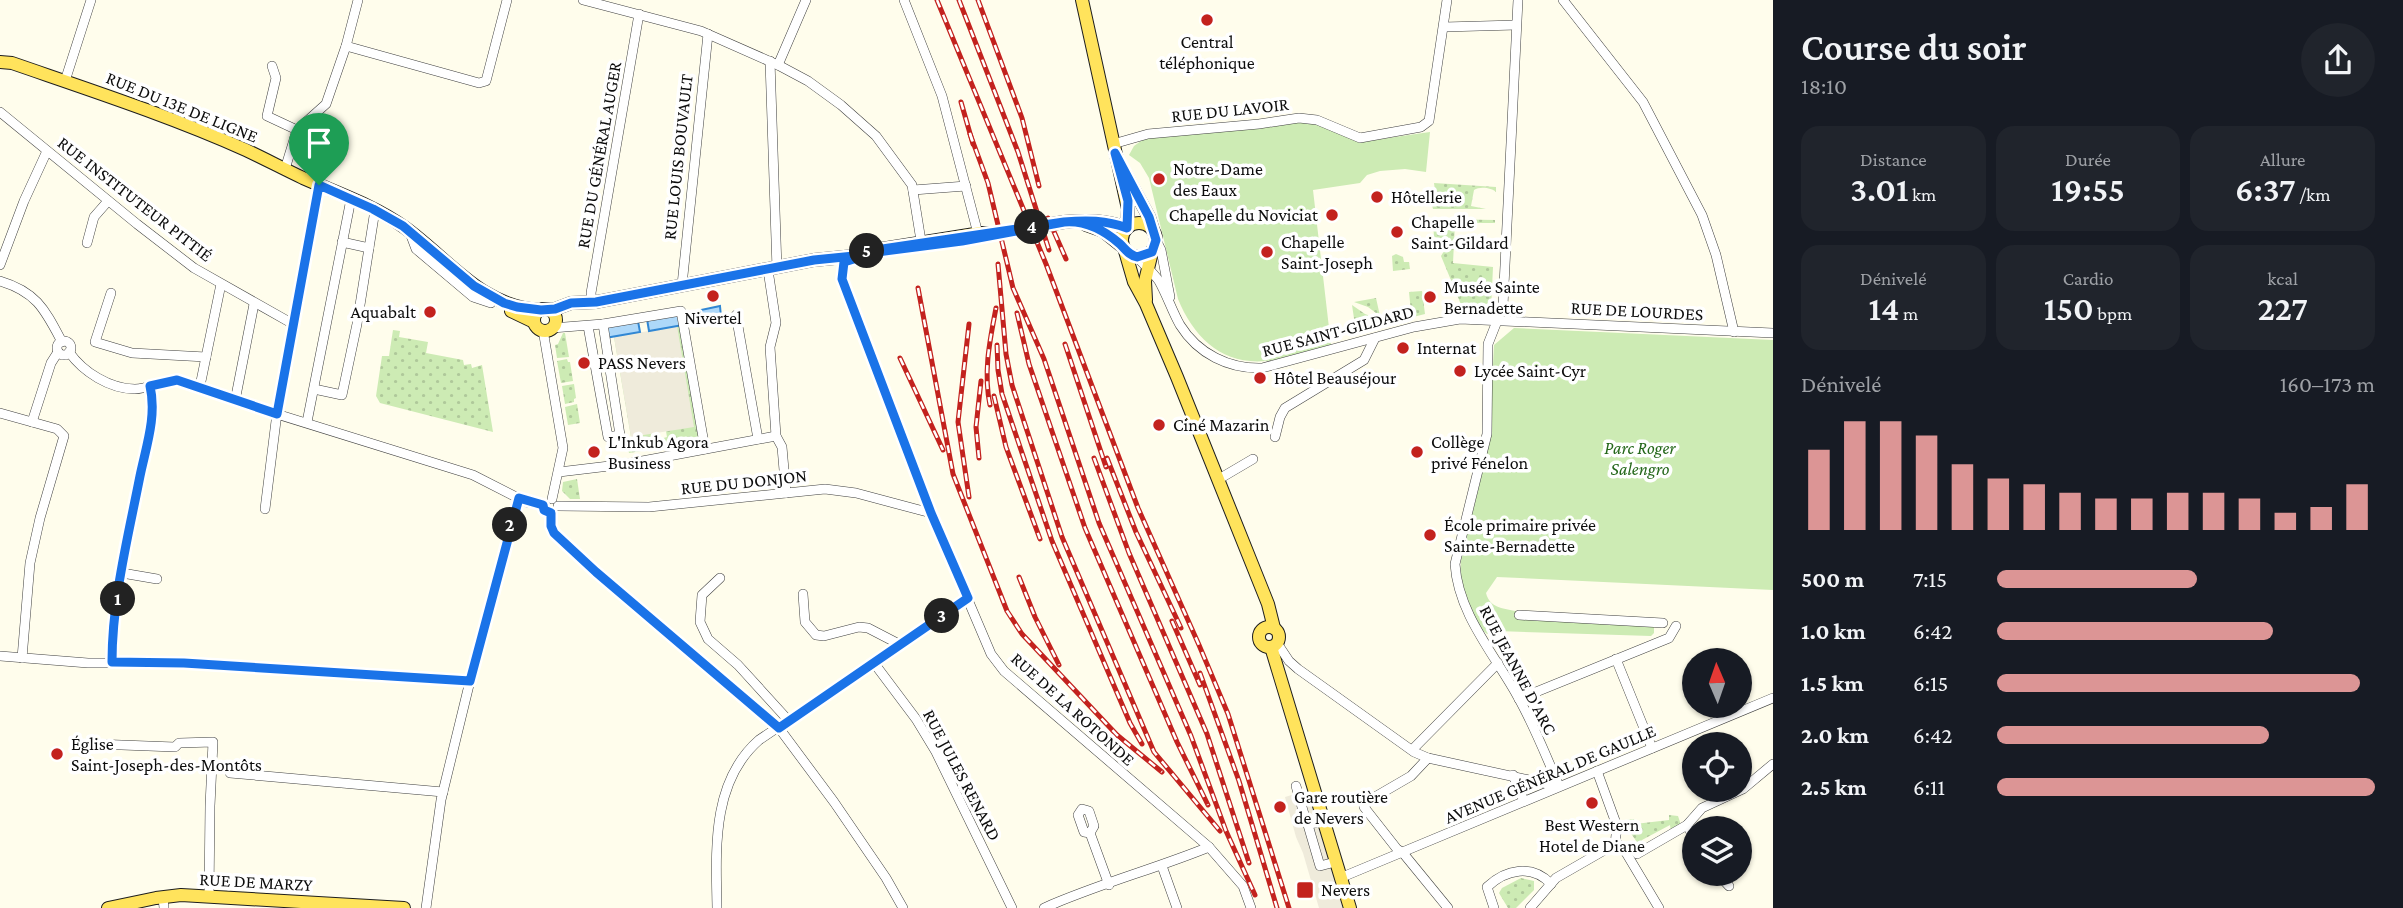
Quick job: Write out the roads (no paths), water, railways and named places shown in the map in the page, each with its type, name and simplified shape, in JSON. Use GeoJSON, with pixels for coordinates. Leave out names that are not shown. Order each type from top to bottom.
{"type":"FeatureCollection","features":[{"type":"Feature","properties":{"kind":"main road"},"geometry":{"type":"LineString","coordinates":[[1082,0],[1128,201],[1127,228],[1122,237],[1129,252],[1134,282],[1146,304],[1219,479],[1271,624],[1278,633],[1274,645],[1350,908]]}},
{"type":"Feature","properties":{"kind":"main road","name":"RUE DU 13E DE LIGNE"},"geometry":{"type":"LineString","coordinates":[[0,55],[6,62],[65,81],[203,133],[375,210],[410,232],[474,286],[504,303],[517,307],[555,309],[571,303],[594,302],[806,263],[905,248],[921,240],[985,238],[987,234]]}},
{"type":"Feature","properties":{"kind":"main road"},"geometry":{"type":"LineString","coordinates":[[1114,148],[1149,217],[1154,240],[1145,281],[1146,304]]}},
{"type":"Feature","properties":{"kind":"main road"},"geometry":{"type":"LineString","coordinates":[[987,234],[1070,222],[1097,221],[1127,228],[1140,223],[1154,240]]}},
{"type":"Feature","properties":{"kind":"main road"},"geometry":{"type":"LineString","coordinates":[[1070,222],[1103,231],[1129,252]]}},
{"type":"Feature","properties":{"kind":"main road"},"geometry":{"type":"LineString","coordinates":[[1129,252],[1154,240]]}},
{"type":"Feature","properties":{"kind":"main road","name":"RUE DU 13E DE LIGNE"},"geometry":{"type":"LineString","coordinates":[[806,263],[844,262],[877,252],[905,248]]}},
{"type":"Feature","properties":{"kind":"main road","name":"RUE DU 13E DE LIGNE"},"geometry":{"type":"LineString","coordinates":[[474,286],[480,295],[491,303],[547,329],[565,314],[594,302]]}},
{"type":"Feature","properties":{"kind":"main road"},"geometry":{"type":"LineString","coordinates":[[542,309],[552,312],[547,329]]}},
{"type":"Feature","properties":{"kind":"main road"},"geometry":{"type":"LineString","coordinates":[[1271,624],[1260,631],[1258,639],[1264,646],[1274,645]]}},
{"type":"Feature","properties":{"kind":"main road","name":"RUE DE MARZY"},"geometry":{"type":"LineString","coordinates":[[108,908],[209,897],[307,905],[404,908]]}},
{"type":"Feature","properties":{"kind":"street"},"geometry":{"type":"LineString","coordinates":[[65,81],[91,0]]}},
{"type":"Feature","properties":{"kind":"street"},"geometry":{"type":"LineString","coordinates":[[285,169],[297,130],[326,104],[358,0]]}},
{"type":"Feature","properties":{"kind":"street"},"geometry":{"type":"LineString","coordinates":[[346,46],[479,83],[486,81],[507,0]]}},
{"type":"Feature","properties":{"kind":"street"},"geometry":{"type":"LineString","coordinates":[[583,0],[595,1],[708,34],[808,81],[876,136],[912,185],[921,240]]}},
{"type":"Feature","properties":{"kind":"street"},"geometry":{"type":"LineString","coordinates":[[786,493],[782,447],[776,436],[770,347],[776,323],[769,79],[774,63],[806,0]]}},
{"type":"Feature","properties":{"kind":"street"},"geometry":{"type":"LineString","coordinates":[[904,0],[942,96],[977,230],[987,234]]}},
{"type":"Feature","properties":{"kind":"street"},"geometry":{"type":"LineString","coordinates":[[1447,0],[1444,27],[1516,25]]}},
{"type":"Feature","properties":{"kind":"street","name":"RUE JEANNE D'ARC"},"geometry":{"type":"LineString","coordinates":[[1518,0],[1503,306],[1488,344],[1486,434],[1455,564],[1458,581],[1476,630],[1519,699],[1559,786]]}},
{"type":"Feature","properties":{"kind":"street"},"geometry":{"type":"LineString","coordinates":[[1563,0],[1643,102],[1702,215],[1716,255],[1734,332]]}},
{"type":"Feature","properties":{"kind":"street","name":"RUE DU GÉNÉRAL AUGER"},"geometry":{"type":"LineString","coordinates":[[594,302],[591,293],[639,14]]}},
{"type":"Feature","properties":{"kind":"street","name":"RUE DU LAVOIR"},"geometry":{"type":"LineString","coordinates":[[1114,148],[1148,134],[1299,118],[1317,120],[1360,138],[1421,127],[1429,121],[1444,27]]}},
{"type":"Feature","properties":{"kind":"street","name":"RUE LOUIS BOUVAULT"},"geometry":{"type":"LineString","coordinates":[[682,285],[708,34]]}},
{"type":"Feature","properties":{"kind":"street"},"geometry":{"type":"LineString","coordinates":[[272,66],[276,78],[267,116],[297,130]]}},
{"type":"Feature","properties":{"kind":"street","name":"RUE INSTITUTEUR PITTIÉ"},"geometry":{"type":"LineString","coordinates":[[0,112],[194,268],[293,324]]}},
{"type":"Feature","properties":{"kind":"street"},"geometry":{"type":"LineString","coordinates":[[0,265],[24,201],[47,151]]}},
{"type":"Feature","properties":{"kind":"street"},"geometry":{"type":"LineString","coordinates":[[265,509],[277,414],[319,185]]}},
{"type":"Feature","properties":{"kind":"street"},"geometry":{"type":"LineString","coordinates":[[913,190],[966,186]]}},
{"type":"Feature","properties":{"kind":"street"},"geometry":{"type":"LineString","coordinates":[[308,422],[351,199]]}},
{"type":"Feature","properties":{"kind":"street"},"geometry":{"type":"LineString","coordinates":[[87,243],[94,217],[108,201]]}},
{"type":"Feature","properties":{"kind":"street"},"geometry":{"type":"LineString","coordinates":[[313,389],[342,395],[375,210]]}},
{"type":"Feature","properties":{"kind":"street"},"geometry":{"type":"LineString","coordinates":[[410,232],[416,249],[473,298],[491,303]]}},
{"type":"Feature","properties":{"kind":"street","name":"RUE SAINT-GILDARD"},"geometry":{"type":"LineString","coordinates":[[1154,240],[1161,250],[1172,305]]}},
{"type":"Feature","properties":{"kind":"street"},"geometry":{"type":"LineString","coordinates":[[342,242],[369,248]]}},
{"type":"Feature","properties":{"kind":"street","name":"RUE SAINT-GILDARD"},"geometry":{"type":"LineString","coordinates":[[1129,252],[1157,279],[1180,325],[1201,350],[1237,367],[1262,368],[1434,323],[1461,319],[1499,320]]}},
{"type":"Feature","properties":{"kind":"street","name":"RUE DE LA ROTONDE"},"geometry":{"type":"LineString","coordinates":[[844,262],[842,279],[931,513],[986,646],[1004,671],[1209,847],[1243,886],[1251,908]]}},
{"type":"Feature","properties":{"kind":"street"},"geometry":{"type":"LineString","coordinates":[[0,281],[17,286],[32,296],[45,310],[60,347]]}},
{"type":"Feature","properties":{"kind":"street"},"geometry":{"type":"LineString","coordinates":[[200,386],[221,284]]}},
{"type":"Feature","properties":{"kind":"street"},"geometry":{"type":"LineString","coordinates":[[111,293],[95,342],[132,353],[206,357]]}},
{"type":"Feature","properties":{"kind":"street"},"geometry":{"type":"LineString","coordinates":[[235,401],[254,304]]}},
{"type":"Feature","properties":{"kind":"street"},"geometry":{"type":"LineString","coordinates":[[543,505],[544,510],[551,513],[557,510],[555,502],[563,448],[547,329],[589,326],[681,311],[705,449]]}},
{"type":"Feature","properties":{"kind":"street"},"geometry":{"type":"LineString","coordinates":[[736,315],[758,439]]}},
{"type":"Feature","properties":{"kind":"street","name":"RUE DE LOURDES"},"geometry":{"type":"LineString","coordinates":[[1499,320],[1773,333]]}},
{"type":"Feature","properties":{"kind":"street"},"geometry":{"type":"LineString","coordinates":[[589,326],[608,437],[620,435],[603,324]]}},
{"type":"Feature","properties":{"kind":"street"},"geometry":{"type":"LineString","coordinates":[[1275,437],[1285,408],[1364,360],[1375,338]]}},
{"type":"Feature","properties":{"kind":"street"},"geometry":{"type":"LineString","coordinates":[[32,422],[51,363],[60,347],[69,344],[69,352],[89,372],[113,385],[134,389],[177,380],[200,386],[235,401],[473,475],[519,498],[543,505]]}},
{"type":"Feature","properties":{"kind":"street"},"geometry":{"type":"LineString","coordinates":[[112,662],[122,573],[153,415],[150,386]]}},
{"type":"Feature","properties":{"kind":"street"},"geometry":{"type":"LineString","coordinates":[[0,413],[57,429],[64,436],[30,563],[22,658]]}},
{"type":"Feature","properties":{"kind":"street"},"geometry":{"type":"LineString","coordinates":[[559,472],[596,468],[776,436]]}},
{"type":"Feature","properties":{"kind":"street"},"geometry":{"type":"LineString","coordinates":[[1219,479],[1253,459]]}},
{"type":"Feature","properties":{"kind":"street","name":"RUE DU DONJON"},"geometry":{"type":"LineString","coordinates":[[555,502],[649,508],[836,490],[931,513]]}},
{"type":"Feature","properties":{"kind":"street"},"geometry":{"type":"LineString","coordinates":[[426,908],[443,792],[519,498]]}},
{"type":"Feature","properties":{"kind":"street"},"geometry":{"type":"LineString","coordinates":[[543,505],[546,500],[555,502]]}},
{"type":"Feature","properties":{"kind":"street"},"geometry":{"type":"LineString","coordinates":[[551,513],[554,533],[779,728],[887,878],[902,908]]}},
{"type":"Feature","properties":{"kind":"street"},"geometry":{"type":"LineString","coordinates":[[122,573],[156,579]]}},
{"type":"Feature","properties":{"kind":"street"},"geometry":{"type":"LineString","coordinates":[[720,578],[702,595],[700,622],[708,639],[738,665],[789,721]]}},
{"type":"Feature","properties":{"kind":"street"},"geometry":{"type":"LineString","coordinates":[[803,594],[804,622],[816,635],[824,636],[859,626],[869,628],[895,642],[898,647]]}},
{"type":"Feature","properties":{"kind":"street"},"geometry":{"type":"LineString","coordinates":[[717,908],[718,817],[724,795],[746,752],[759,740],[968,598]]}},
{"type":"Feature","properties":{"kind":"street"},"geometry":{"type":"LineString","coordinates":[[1518,615],[1663,623]]}},
{"type":"Feature","properties":{"kind":"street"},"geometry":{"type":"LineString","coordinates":[[1519,699],[1670,638],[1676,626]]}},
{"type":"Feature","properties":{"kind":"street"},"geometry":{"type":"LineString","coordinates":[[1274,645],[1298,669],[1412,750],[1429,758],[1559,786]]}},
{"type":"Feature","properties":{"kind":"street"},"geometry":{"type":"LineString","coordinates":[[0,656],[184,663],[470,681]]}},
{"type":"Feature","properties":{"kind":"street"},"geometry":{"type":"LineString","coordinates":[[1616,659],[1652,748]]}},
{"type":"Feature","properties":{"kind":"street","name":"RUE JULES RENARD"},"geometry":{"type":"LineString","coordinates":[[874,663],[916,719],[936,752],[1012,908]]}},
{"type":"Feature","properties":{"kind":"street"},"geometry":{"type":"LineString","coordinates":[[1412,750],[1498,663]]}},
{"type":"Feature","properties":{"kind":"street","name":"AVENUE GÉNÉRAL DE GAULLE"},"geometry":{"type":"LineString","coordinates":[[1340,878],[1773,698]]}},
{"type":"Feature","properties":{"kind":"street"},"geometry":{"type":"LineString","coordinates":[[95,744],[175,747],[179,743],[213,742],[209,806],[209,897]]}},
{"type":"Feature","properties":{"kind":"street"},"geometry":{"type":"LineString","coordinates":[[1429,758],[1411,776],[1365,804],[1365,810],[1448,908]]}},
{"type":"Feature","properties":{"kind":"street"},"geometry":{"type":"LineString","coordinates":[[1695,816],[1702,808],[1743,789],[1773,764]]}},
{"type":"Feature","properties":{"kind":"street"},"geometry":{"type":"LineString","coordinates":[[1597,771],[1629,851],[1637,854]]}},
{"type":"Feature","properties":{"kind":"street"},"geometry":{"type":"LineString","coordinates":[[230,773],[443,792]]}},
{"type":"Feature","properties":{"kind":"street"},"geometry":{"type":"LineString","coordinates":[[1513,775],[1524,802]]}},
{"type":"Feature","properties":{"kind":"street"},"geometry":{"type":"LineString","coordinates":[[1296,786],[1306,821],[1324,818]]}},
{"type":"Feature","properties":{"kind":"street"},"geometry":{"type":"LineString","coordinates":[[1615,844],[1617,825]]}},
{"type":"Feature","properties":{"kind":"street"},"geometry":{"type":"LineString","coordinates":[[1632,864],[1637,854],[1682,828]]}},
{"type":"Feature","properties":{"kind":"street"},"geometry":{"type":"LineString","coordinates":[[1090,832],[1108,885]]}},
{"type":"Feature","properties":{"kind":"street"},"geometry":{"type":"LineString","coordinates":[[1531,908],[1556,878],[1615,844],[1622,846],[1658,908]]}},
{"type":"Feature","properties":{"kind":"street"},"geometry":{"type":"LineString","coordinates":[[1044,908],[1209,847]]}},
{"type":"Feature","properties":{"kind":"street"},"geometry":{"type":"LineString","coordinates":[[1162,866],[1177,908]]}},
{"type":"Feature","properties":{"kind":"street"},"geometry":{"type":"LineString","coordinates":[[1494,908],[1487,889],[1489,884],[1514,872],[1525,870],[1544,876],[1551,884]]}},
{"type":"Feature","properties":{"kind":"water"},"geometry":{"type":"Polygon","coordinates":[[[720,306],[721,317],[703,320],[701,310],[720,306]]]}},
{"type":"Feature","properties":{"kind":"water"},"geometry":{"type":"Polygon","coordinates":[[[681,314],[683,325],[649,331],[647,319],[681,314]]]}},
{"type":"Feature","properties":{"kind":"water"},"geometry":{"type":"Polygon","coordinates":[[[638,321],[640,332],[605,338],[604,326],[638,321]]]}},
{"type":"Feature","properties":{"kind":"railway"},"geometry":{"type":"LineString","coordinates":[[937,0],[1046,264],[1138,508],[1228,714],[1289,908]]}},
{"type":"Feature","properties":{"kind":"railway"},"geometry":{"type":"LineString","coordinates":[[959,0],[1018,152],[1049,250]]}},
{"type":"Feature","properties":{"kind":"railway"},"geometry":{"type":"LineString","coordinates":[[978,0],[1022,118],[1039,186]]}},
{"type":"Feature","properties":{"kind":"railway"},"geometry":{"type":"LineString","coordinates":[[961,102],[973,144]]}},
{"type":"Feature","properties":{"kind":"railway"},"geometry":{"type":"LineString","coordinates":[[970,134],[988,183],[1013,288],[1044,359],[1099,523],[1191,736],[1226,831],[1255,895]]}},
{"type":"Feature","properties":{"kind":"railway"},"geometry":{"type":"LineString","coordinates":[[1048,218],[1066,259]]}},
{"type":"Feature","properties":{"kind":"railway"},"geometry":{"type":"LineString","coordinates":[[998,264],[1006,354],[1012,385],[1062,537],[1154,752],[1220,831]]}},
{"type":"Feature","properties":{"kind":"railway"},"geometry":{"type":"LineString","coordinates":[[918,288],[953,474],[1007,611],[1022,634],[1117,735],[1162,772]]}},
{"type":"Feature","properties":{"kind":"railway"},"geometry":{"type":"LineString","coordinates":[[990,405],[987,368],[996,308]]}},
{"type":"Feature","properties":{"kind":"railway"},"geometry":{"type":"LineString","coordinates":[[1017,313],[1029,364],[1085,528],[1177,742],[1208,805]]}},
{"type":"Feature","properties":{"kind":"railway"},"geometry":{"type":"LineString","coordinates":[[969,324],[958,422],[969,497]]}},
{"type":"Feature","properties":{"kind":"railway"},"geometry":{"type":"LineString","coordinates":[[1065,344],[1106,467]]}},
{"type":"Feature","properties":{"kind":"railway"},"geometry":{"type":"LineString","coordinates":[[997,345],[1002,394],[1052,541],[1130,723],[1142,744]]}},
{"type":"Feature","properties":{"kind":"railway"},"geometry":{"type":"LineString","coordinates":[[900,358],[943,450]]}},
{"type":"Feature","properties":{"kind":"railway"},"geometry":{"type":"LineString","coordinates":[[979,458],[976,427],[981,381]]}},
{"type":"Feature","properties":{"kind":"railway"},"geometry":{"type":"LineString","coordinates":[[994,396],[1006,447],[1040,539]]}},
{"type":"Feature","properties":{"kind":"railway"},"geometry":{"type":"LineString","coordinates":[[1094,458],[1129,553],[1207,734],[1249,863]]}},
{"type":"Feature","properties":{"kind":"railway"},"geometry":{"type":"LineString","coordinates":[[1107,458],[1136,532],[1181,628]]}},
{"type":"Feature","properties":{"kind":"railway"},"geometry":{"type":"LineString","coordinates":[[1019,577],[1059,665]]}},
{"type":"Feature","properties":{"kind":"railway"},"geometry":{"type":"LineString","coordinates":[[1172,621],[1200,685]]}},
{"type":"Feature","properties":{"kind":"railway"},"geometry":{"type":"LineString","coordinates":[[1200,673],[1239,781],[1277,908]]}},
{"type":"Feature","properties":{"kind":"place","name":"Central téléphonique"},"geometry":{"type":"Point","coordinates":[1207,20]}},
{"type":"Feature","properties":{"kind":"place","name":"Notre-Dame des Eaux"},"geometry":{"type":"Point","coordinates":[1159,179]}},
{"type":"Feature","properties":{"kind":"place","name":"Hôtellerie"},"geometry":{"type":"Point","coordinates":[1377,197]}},
{"type":"Feature","properties":{"kind":"place","name":"Chapelle du Noviciat"},"geometry":{"type":"Point","coordinates":[1332,215]}},
{"type":"Feature","properties":{"kind":"place","name":"Chapelle Saint-Gildard"},"geometry":{"type":"Point","coordinates":[1397,232]}},
{"type":"Feature","properties":{"kind":"place","name":"Chapelle Saint-Joseph"},"geometry":{"type":"Point","coordinates":[1267,252]}},
{"type":"Feature","properties":{"kind":"place","name":"Nivertel"},"geometry":{"type":"Point","coordinates":[713,296]}},
{"type":"Feature","properties":{"kind":"place","name":"Musée Sainte Bernadette"},"geometry":{"type":"Point","coordinates":[1430,297]}},
{"type":"Feature","properties":{"kind":"place","name":"Aquabalt"},"geometry":{"type":"Point","coordinates":[430,312]}},
{"type":"Feature","properties":{"kind":"place","name":"Internat"},"geometry":{"type":"Point","coordinates":[1403,348]}},
{"type":"Feature","properties":{"kind":"place","name":"PASS Nevers"},"geometry":{"type":"Point","coordinates":[584,363]}},
{"type":"Feature","properties":{"kind":"place","name":"Lycée Saint-Cyr"},"geometry":{"type":"Point","coordinates":[1460,371]}},
{"type":"Feature","properties":{"kind":"place","name":"Hôtel Beauséjour"},"geometry":{"type":"Point","coordinates":[1260,378]}},
{"type":"Feature","properties":{"kind":"place","name":"Ciné Mazarin"},"geometry":{"type":"Point","coordinates":[1159,425]}},
{"type":"Feature","properties":{"kind":"place","name":"L'Inkub Agora Business"},"geometry":{"type":"Point","coordinates":[594,452]}},
{"type":"Feature","properties":{"kind":"place","name":"Collège privé Fénelon"},"geometry":{"type":"Point","coordinates":[1417,452]}},
{"type":"Feature","properties":{"kind":"place","name":"École primaire privée Sainte-Bernadette"},"geometry":{"type":"Point","coordinates":[1430,535]}},
{"type":"Feature","properties":{"kind":"place","name":"Église Saint-Joseph-des-Montôts"},"geometry":{"type":"Point","coordinates":[57,754]}},
{"type":"Feature","properties":{"kind":"place","name":"Best Western Hotel de Diane"},"geometry":{"type":"Point","coordinates":[1592,803]}},
{"type":"Feature","properties":{"kind":"place","name":"Gare routière de Nevers"},"geometry":{"type":"Point","coordinates":[1280,807]}},
{"type":"Feature","properties":{"kind":"place","name":"Nevers"},"geometry":{"type":"Point","coordinates":[1305,890]}},
{"type":"Feature","properties":{"kind":"park label","name":"Parc Roger Salengro"},"geometry":{"type":"Point","coordinates":[1640,458]}}]}
